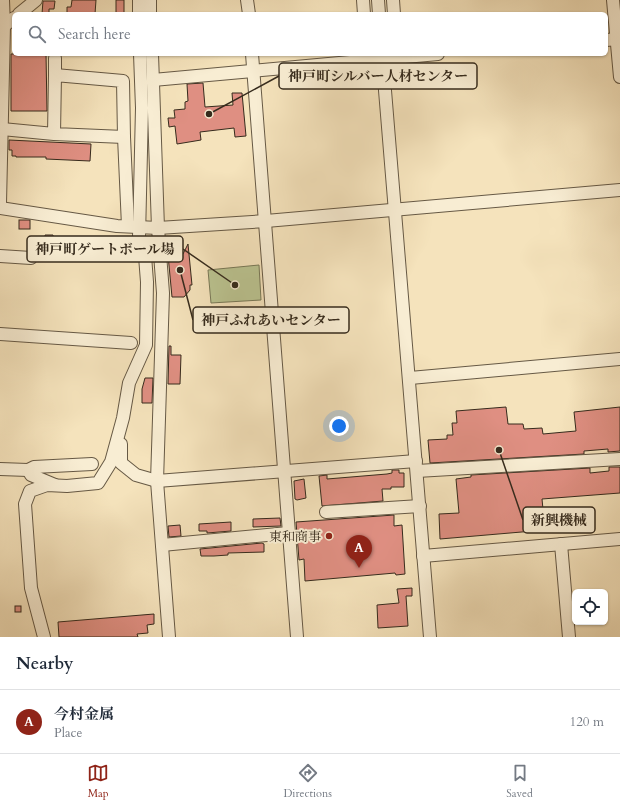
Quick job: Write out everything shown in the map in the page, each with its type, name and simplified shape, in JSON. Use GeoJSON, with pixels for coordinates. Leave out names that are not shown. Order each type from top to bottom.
{"type":"FeatureCollection","features":[{"type":"Feature","properties":{"kind":"street"},"geometry":{"type":"LineString","coordinates":[[0,203],[4,26],[3,0]]}},
{"type":"Feature","properties":{"kind":"street"},"geometry":{"type":"LineString","coordinates":[[21,12],[36,0]]}},
{"type":"Feature","properties":{"kind":"street"},"geometry":{"type":"LineString","coordinates":[[139,0],[139,12]]}},
{"type":"Feature","properties":{"kind":"street"},"geometry":{"type":"LineString","coordinates":[[150,0],[150,12]]}},
{"type":"Feature","properties":{"kind":"street"},"geometry":{"type":"LineString","coordinates":[[248,0],[249,12]]}},
{"type":"Feature","properties":{"kind":"street"},"geometry":{"type":"LineString","coordinates":[[363,0],[364,12]]}},
{"type":"Feature","properties":{"kind":"street"},"geometry":{"type":"LineString","coordinates":[[378,0],[379,12]]}},
{"type":"Feature","properties":{"kind":"street"},"geometry":{"type":"LineString","coordinates":[[393,0],[394,12]]}},
{"type":"Feature","properties":{"kind":"street"},"geometry":{"type":"LineString","coordinates":[[614,0],[614,40],[620,77]]}},
{"type":"Feature","properties":{"kind":"street"},"geometry":{"type":"LineString","coordinates":[[4,26],[12,20]]}},
{"type":"Feature","properties":{"kind":"street"},"geometry":{"type":"LineString","coordinates":[[134,227],[142,108],[140,56]]}},
{"type":"Feature","properties":{"kind":"street"},"geometry":{"type":"LineString","coordinates":[[152,56],[158,228],[163,293],[157,481],[169,637]]}},
{"type":"Feature","properties":{"kind":"street"},"geometry":{"type":"LineString","coordinates":[[252,56],[297,637]]}},
{"type":"Feature","properties":{"kind":"street"},"geometry":{"type":"LineString","coordinates":[[382,56],[410,378],[430,637]]}},
{"type":"Feature","properties":{"kind":"street"},"geometry":{"type":"LineString","coordinates":[[154,80],[369,57],[396,56]]}},
{"type":"Feature","properties":{"kind":"street"},"geometry":{"type":"LineString","coordinates":[[54,134],[55,58]]}},
{"type":"Feature","properties":{"kind":"street"},"geometry":{"type":"LineString","coordinates":[[44,637],[31,588],[25,504],[30,491],[47,485],[56,486],[98,483],[112,462],[123,418],[129,383],[146,345],[147,282],[145,256],[134,227],[124,137],[123,81],[55,75]]}},
{"type":"Feature","properties":{"kind":"street"},"geometry":{"type":"LineString","coordinates":[[2,129],[54,134],[124,137]]}},
{"type":"Feature","properties":{"kind":"street"},"geometry":{"type":"LineString","coordinates":[[0,208],[134,227],[158,228],[266,221],[620,190]]}},
{"type":"Feature","properties":{"kind":"street"},"geometry":{"type":"LineString","coordinates":[[0,256],[31,258]]}},
{"type":"Feature","properties":{"kind":"street"},"geometry":{"type":"LineString","coordinates":[[0,334],[131,343]]}},
{"type":"Feature","properties":{"kind":"street"},"geometry":{"type":"LineString","coordinates":[[410,378],[620,359]]}},
{"type":"Feature","properties":{"kind":"street"},"geometry":{"type":"LineString","coordinates":[[123,418],[120,463],[136,475],[157,481],[284,471],[620,459]]}},
{"type":"Feature","properties":{"kind":"street"},"geometry":{"type":"LineString","coordinates":[[0,469],[28,470],[34,467],[92,464]]}},
{"type":"Feature","properties":{"kind":"street"},"geometry":{"type":"LineString","coordinates":[[28,470],[31,475],[56,486]]}},
{"type":"Feature","properties":{"kind":"street"},"geometry":{"type":"LineString","coordinates":[[326,512],[420,506]]}},
{"type":"Feature","properties":{"kind":"street"},"geometry":{"type":"LineString","coordinates":[[162,545],[288,533]]}},
{"type":"Feature","properties":{"kind":"street"},"geometry":{"type":"LineString","coordinates":[[424,556],[620,539]]}},
{"type":"Feature","properties":{"kind":"street"},"geometry":{"type":"LineString","coordinates":[[561,544],[569,637]]}},
{"type":"Feature","properties":{"kind":"green space"},"geometry":{"type":"Polygon","coordinates":[[[259,265],[261,300],[211,303],[208,270],[259,265]]]}},
{"type":"Feature","properties":{"kind":"building"},"geometry":{"type":"Polygon","coordinates":[[[72,0],[96,0],[95,12],[67,12],[67,7],[71,7],[72,0]]]}},
{"type":"Feature","properties":{"kind":"building"},"geometry":{"type":"Polygon","coordinates":[[[116,0],[124,0],[124,12],[116,12],[116,0]]]}},
{"type":"Feature","properties":{"kind":"building"},"geometry":{"type":"Polygon","coordinates":[[[43,1],[55,1],[54,9],[49,9],[49,12],[42,12],[43,1]]]}},
{"type":"Feature","properties":{"kind":"building"},"geometry":{"type":"Polygon","coordinates":[[[11,54],[12,56],[46,56],[47,111],[11,111],[11,54]]]}},
{"type":"Feature","properties":{"kind":"building"},"geometry":{"type":"Polygon","coordinates":[[[203,83],[205,107],[233,105],[232,93],[242,93],[246,136],[235,137],[234,128],[200,132],[201,140],[177,144],[175,126],[169,127],[168,118],[175,118],[174,110],[185,109],[185,102],[188,101],[187,84],[203,83]]]}},
{"type":"Feature","properties":{"kind":"building"},"geometry":{"type":"Polygon","coordinates":[[[9,140],[91,144],[90,161],[12,156],[12,150],[9,150],[9,140]]]}},
{"type":"Feature","properties":{"kind":"building"},"geometry":{"type":"Polygon","coordinates":[[[19,220],[30,220],[30,229],[19,229],[19,220]]]}},
{"type":"Feature","properties":{"kind":"building"},"geometry":{"type":"Polygon","coordinates":[[[45,235],[53,235],[54,252],[46,253],[45,235]]]}},
{"type":"Feature","properties":{"kind":"building"},"geometry":{"type":"Polygon","coordinates":[[[188,244],[192,285],[190,285],[190,290],[184,297],[172,297],[168,255],[183,254],[188,244]]]}},
{"type":"Feature","properties":{"kind":"building"},"geometry":{"type":"Polygon","coordinates":[[[169,346],[171,346],[171,355],[181,355],[180,384],[168,384],[169,346]]]}},
{"type":"Feature","properties":{"kind":"building"},"geometry":{"type":"Polygon","coordinates":[[[145,378],[153,378],[152,403],[142,403],[142,389],[145,378]]]}},
{"type":"Feature","properties":{"kind":"building"},"geometry":{"type":"Polygon","coordinates":[[[506,407],[508,424],[523,424],[524,429],[542,428],[543,434],[576,431],[574,412],[620,407],[620,451],[608,452],[608,449],[584,451],[584,454],[430,463],[428,440],[447,439],[447,435],[453,435],[452,423],[457,423],[456,411],[506,407]]]}},
{"type":"Feature","properties":{"kind":"building"},"geometry":{"type":"Polygon","coordinates":[[[609,467],[620,467],[620,493],[542,499],[545,530],[440,539],[439,514],[459,513],[456,479],[471,477],[471,475],[590,468],[590,473],[609,471],[609,467]]]}},
{"type":"Feature","properties":{"kind":"building"},"geometry":{"type":"Polygon","coordinates":[[[392,470],[399,470],[399,473],[404,473],[404,487],[382,489],[383,501],[322,506],[319,476],[327,475],[327,479],[387,474],[392,473],[392,470]]]}},
{"type":"Feature","properties":{"kind":"building"},"geometry":{"type":"Polygon","coordinates":[[[304,479],[306,498],[297,500],[295,499],[294,481],[304,479]]]}},
{"type":"Feature","properties":{"kind":"building"},"geometry":{"type":"Polygon","coordinates":[[[394,515],[394,526],[402,525],[405,574],[396,575],[395,573],[305,581],[304,559],[299,560],[296,522],[394,515]]]}},
{"type":"Feature","properties":{"kind":"building"},"geometry":{"type":"Polygon","coordinates":[[[280,518],[281,526],[253,527],[253,519],[280,518]]]}},
{"type":"Feature","properties":{"kind":"building"},"geometry":{"type":"Polygon","coordinates":[[[231,522],[231,531],[207,533],[207,531],[199,531],[199,524],[231,522]]]}},
{"type":"Feature","properties":{"kind":"building"},"geometry":{"type":"Polygon","coordinates":[[[180,525],[181,536],[169,537],[168,526],[180,525]]]}},
{"type":"Feature","properties":{"kind":"building"},"geometry":{"type":"Polygon","coordinates":[[[264,544],[264,552],[228,553],[228,555],[201,556],[200,549],[264,544]]]}},
{"type":"Feature","properties":{"kind":"building"},"geometry":{"type":"Polygon","coordinates":[[[412,588],[412,596],[406,596],[408,626],[378,628],[377,605],[399,603],[397,589],[412,588]]]}},
{"type":"Feature","properties":{"kind":"building"},"geometry":{"type":"Polygon","coordinates":[[[15,606],[21,606],[21,612],[15,612],[15,606]]]}},
{"type":"Feature","properties":{"kind":"building"},"geometry":{"type":"Polygon","coordinates":[[[154,614],[154,624],[147,625],[148,633],[137,634],[138,637],[59,637],[58,622],[154,614]]]}},
{"type":"Feature","properties":{"kind":"place","name":"神戸町シルバー人材センター"},"geometry":{"type":"Point","coordinates":[209,114]}},
{"type":"Feature","properties":{"kind":"place","name":"神戸ふれあいセンター"},"geometry":{"type":"Point","coordinates":[180,270]}},
{"type":"Feature","properties":{"kind":"place","name":"神戸町ゲートボール場"},"geometry":{"type":"Point","coordinates":[235,285]}},
{"type":"Feature","properties":{"kind":"place","name":"新興機械"},"geometry":{"type":"Point","coordinates":[499,450]}},
{"type":"Feature","properties":{"kind":"place","name":"東和商事"},"geometry":{"type":"Point","coordinates":[329,536]}},
{"type":"Feature","properties":{"kind":"place","name":"今村金属"},"geometry":{"type":"Point","coordinates":[359,568]}}]}
